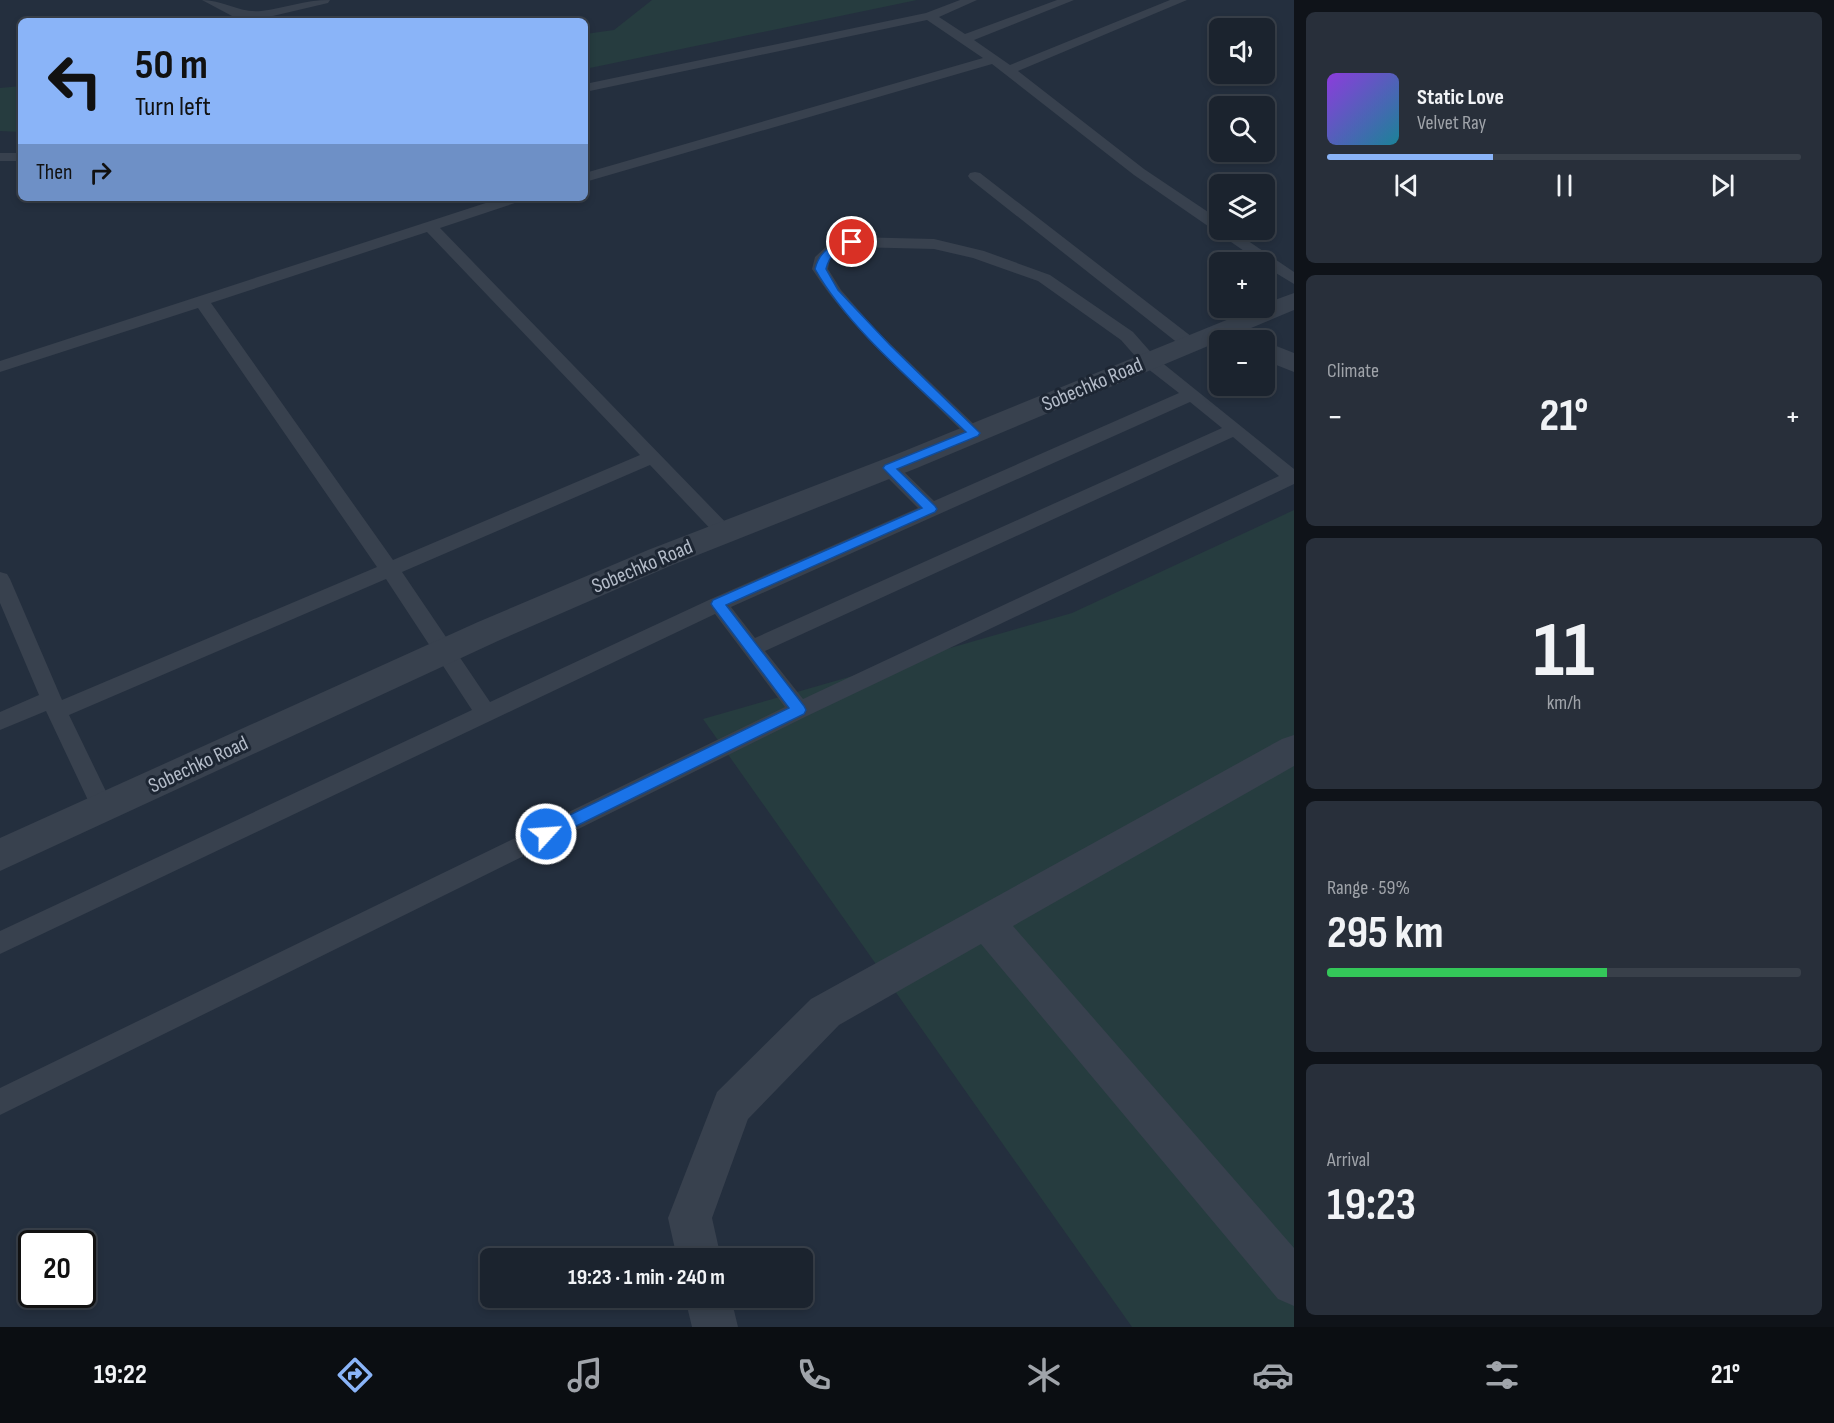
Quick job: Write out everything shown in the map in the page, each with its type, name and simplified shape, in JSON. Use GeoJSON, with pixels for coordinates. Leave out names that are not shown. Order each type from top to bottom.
{"type":"FeatureCollection","features":[{"type":"Feature","properties":{"kind":"street","name":"Sobechko Road"},"geometry":{"type":"LineString","coordinates":[[1244,330],[1294,301]]}},
{"type":"Feature","properties":{"kind":"street","name":"Sobechko Road"},"geometry":{"type":"LineString","coordinates":[[0,855],[444,652],[725,532],[889,468],[1190,344],[1209,340]]}},
{"type":"Feature","properties":{"kind":"street"},"geometry":{"type":"LineString","coordinates":[[1275,355],[1294,364]]}},
{"type":"Feature","properties":{"kind":"street"},"geometry":{"type":"LineString","coordinates":[[697,1248],[690,1218],[732,1106],[825,1012],[1291,755]]}},
{"type":"Feature","properties":{"kind":"street"},"geometry":{"type":"LineString","coordinates":[[986,922],[1294,1283]]}},
{"type":"Feature","properties":{"kind":"street"},"geometry":{"type":"LineString","coordinates":[[710,1308],[715,1327]]}},
{"type":"Feature","properties":{"kind":"lane"},"geometry":{"type":"LineString","coordinates":[[208,0],[236,13],[260,15],[324,0]]}},
{"type":"Feature","properties":{"kind":"lane"},"geometry":{"type":"LineString","coordinates":[[588,87],[929,16],[971,0]]}},
{"type":"Feature","properties":{"kind":"lane"},"geometry":{"type":"LineString","coordinates":[[965,39],[1068,0]]}},
{"type":"Feature","properties":{"kind":"lane"},"geometry":{"type":"LineString","coordinates":[[1009,70],[1181,0]]}},
{"type":"Feature","properties":{"kind":"lane"},"geometry":{"type":"LineString","coordinates":[[929,16],[994,59],[1139,172],[1209,220]]}},
{"type":"Feature","properties":{"kind":"lane"},"geometry":{"type":"LineString","coordinates":[[588,177],[994,59]]}},
{"type":"Feature","properties":{"kind":"lane"},"geometry":{"type":"LineString","coordinates":[[0,157],[18,157]]}},
{"type":"Feature","properties":{"kind":"lane"},"geometry":{"type":"LineString","coordinates":[[975,176],[1190,344]]}},
{"type":"Feature","properties":{"kind":"lane"},"geometry":{"type":"LineString","coordinates":[[0,367],[506,201]]}},
{"type":"Feature","properties":{"kind":"lane"},"geometry":{"type":"LineString","coordinates":[[428,225],[725,532]]}},
{"type":"Feature","properties":{"kind":"lane"},"geometry":{"type":"LineString","coordinates":[[1238,240],[1294,279]]}},
{"type":"Feature","properties":{"kind":"lane"},"geometry":{"type":"LineString","coordinates":[[0,1102],[799,710],[1292,477],[1149,361],[1127,336],[1044,278],[978,254],[934,244],[852,242],[834,248],[823,257],[820,269],[833,291],[886,348],[974,433]]}},
{"type":"Feature","properties":{"kind":"lane"},"geometry":{"type":"LineString","coordinates":[[201,300],[390,570],[486,712]]}},
{"type":"Feature","properties":{"kind":"lane"},"geometry":{"type":"LineString","coordinates":[[0,943],[718,604],[1192,394]]}},
{"type":"Feature","properties":{"kind":"lane"},"geometry":{"type":"LineString","coordinates":[[752,648],[1233,430]]}},
{"type":"Feature","properties":{"kind":"lane"},"geometry":{"type":"LineString","coordinates":[[0,721],[54,705],[390,570],[653,457]]}},
{"type":"Feature","properties":{"kind":"lane"},"geometry":{"type":"LineString","coordinates":[[889,468],[931,509]]}},
{"type":"Feature","properties":{"kind":"lane"},"geometry":{"type":"LineString","coordinates":[[0,579],[54,705],[104,808]]}},
{"type":"Feature","properties":{"kind":"lane"},"geometry":{"type":"LineString","coordinates":[[718,604],[799,710]]}},
{"type":"Feature","properties":{"kind":"green space"},"geometry":{"type":"Polygon","coordinates":[[[652,0],[917,0],[588,68],[588,34],[614,30],[652,0]]]}},
{"type":"Feature","properties":{"kind":"green space"},"geometry":{"type":"Polygon","coordinates":[[[18,86],[18,132],[0,131],[0,88],[18,86]]]}},
{"type":"Feature","properties":{"kind":"green space"},"geometry":{"type":"Polygon","coordinates":[[[1294,510],[1294,1327],[1132,1327],[703,719],[1072,613],[1294,510]]]}},
{"type":"Feature","properties":{"kind":"route"},"geometry":{"type":"LineString","coordinates":[[546,834],[799,710],[718,604],[931,509],[889,468],[974,433],[957,414],[886,348],[833,291],[820,269],[823,257],[834,248],[852,242]]}}]}
